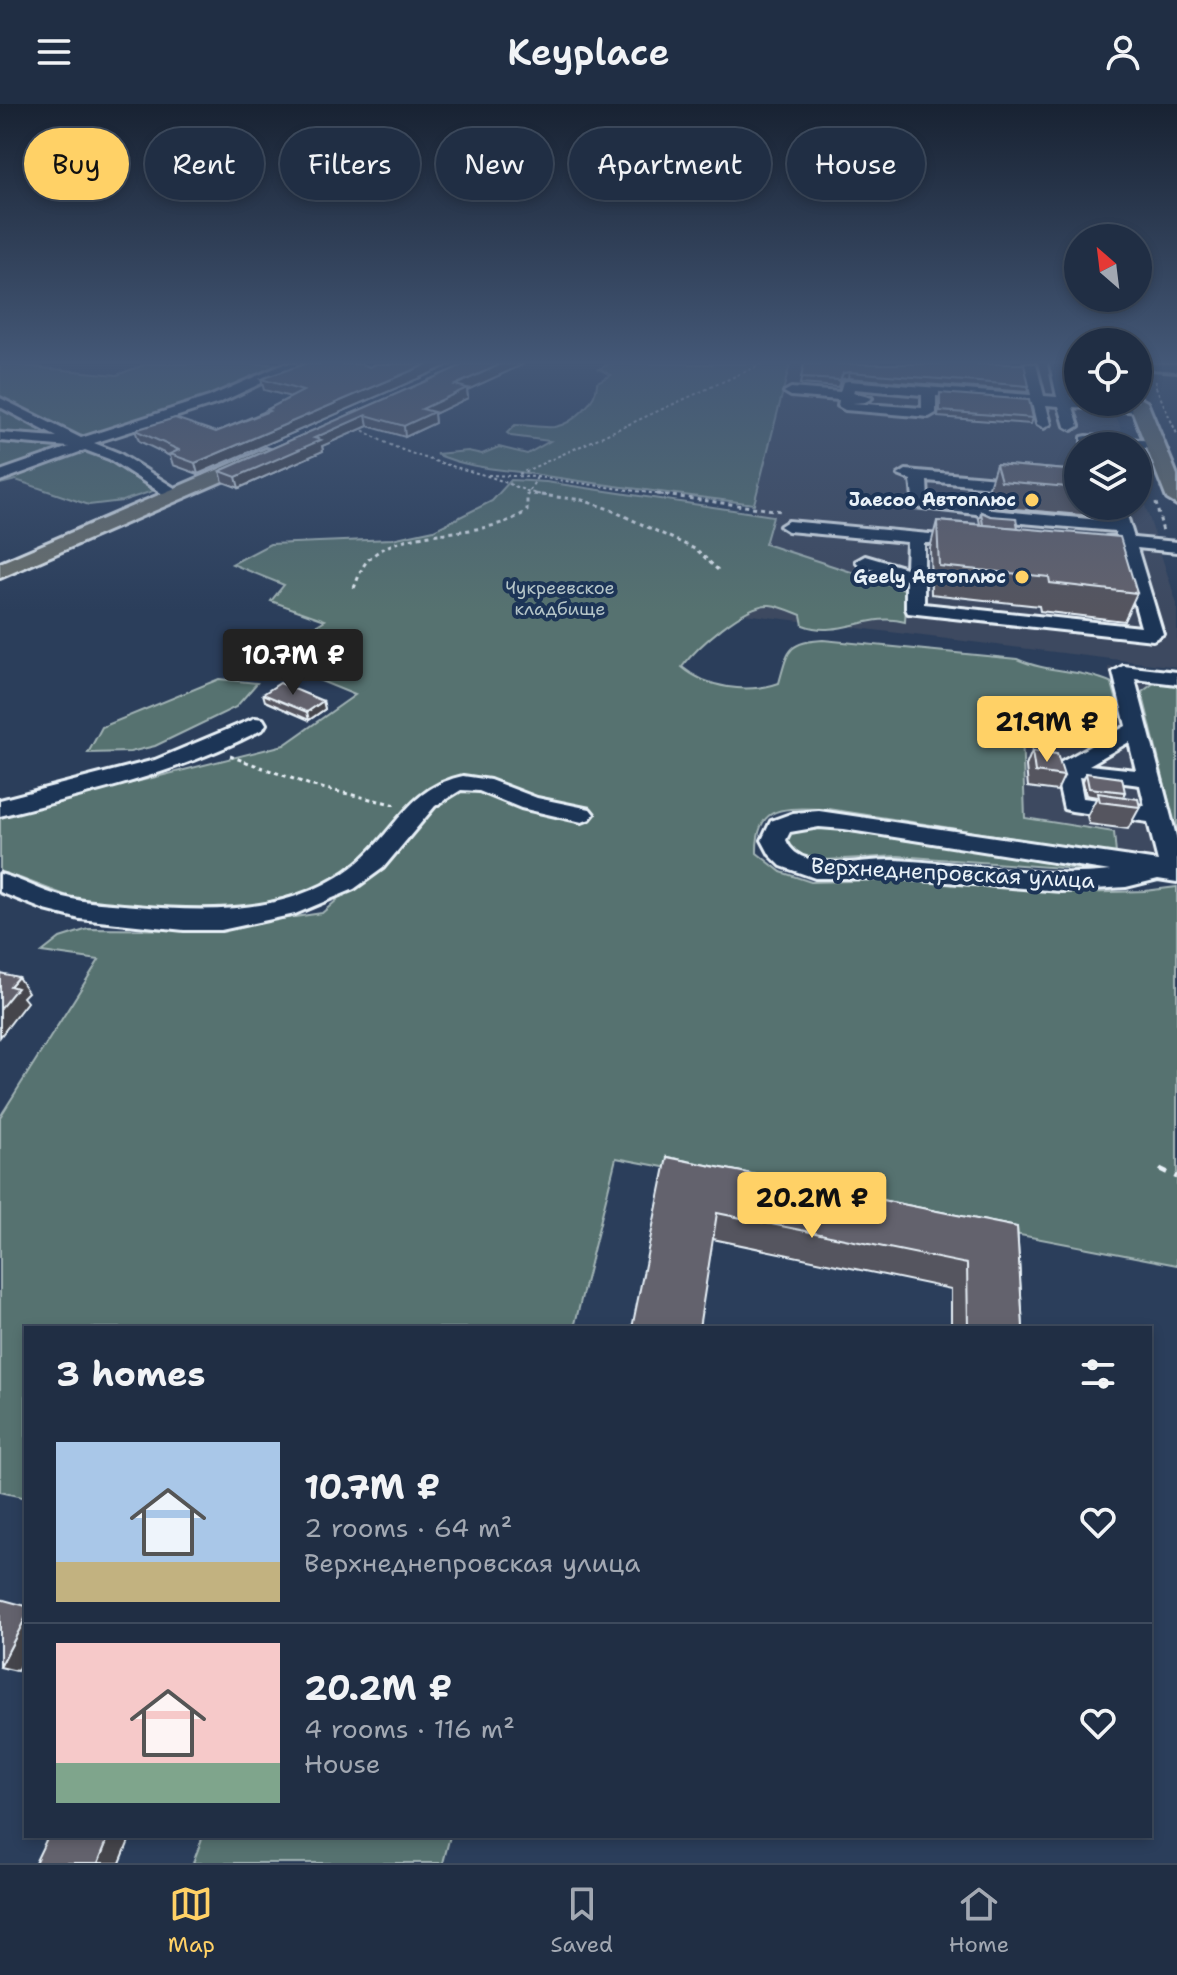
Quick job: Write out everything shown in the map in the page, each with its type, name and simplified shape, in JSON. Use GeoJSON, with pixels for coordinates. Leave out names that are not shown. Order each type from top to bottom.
{"type":"FeatureCollection","features":[{"type":"Feature","properties":{"kind":"main road"},"geometry":{"type":"LineString","coordinates":[[1155,446],[1177,499]]}},
{"type":"Feature","properties":{"kind":"main road"},"geometry":{"type":"LineString","coordinates":[[1169,446],[1177,467]]}},
{"type":"Feature","properties":{"kind":"main road"},"geometry":{"type":"LineString","coordinates":[[0,571],[285,447]]}},
{"type":"Feature","properties":{"kind":"street"},"geometry":{"type":"LineString","coordinates":[[0,476],[79,446]]}},
{"type":"Feature","properties":{"kind":"street"},"geometry":{"type":"LineString","coordinates":[[89,446],[114,456],[175,495]]}},
{"type":"Feature","properties":{"kind":"street"},"geometry":{"type":"LineString","coordinates":[[1064,489],[913,476],[920,504],[980,510],[988,515],[1127,542]]}},
{"type":"Feature","properties":{"kind":"street"},"geometry":{"type":"LineString","coordinates":[[872,519],[951,526],[948,479]]}},
{"type":"Feature","properties":{"kind":"street"},"geometry":{"type":"LineString","coordinates":[[977,481],[980,510]]}},
{"type":"Feature","properties":{"kind":"street"},"geometry":{"type":"LineString","coordinates":[[915,545],[915,609],[1153,634],[1120,520]]}},
{"type":"Feature","properties":{"kind":"street"},"geometry":{"type":"LineString","coordinates":[[786,526],[915,545],[946,541]]}},
{"type":"Feature","properties":{"kind":"street"},"geometry":{"type":"LineString","coordinates":[[980,529],[1177,547]]}},
{"type":"Feature","properties":{"kind":"street"},"geometry":{"type":"LineString","coordinates":[[1099,555],[1127,542]]}},
{"type":"Feature","properties":{"kind":"street"},"geometry":{"type":"LineString","coordinates":[[865,561],[915,577]]}},
{"type":"Feature","properties":{"kind":"street"},"geometry":{"type":"LineString","coordinates":[[1169,872],[1160,816],[1123,672],[1177,678]]}},
{"type":"Feature","properties":{"kind":"street"},"geometry":{"type":"LineString","coordinates":[[0,808],[119,777],[204,750],[255,724]]}},
{"type":"Feature","properties":{"kind":"street"},"geometry":{"type":"LineString","coordinates":[[1066,769],[1137,728]]}},
{"type":"Feature","properties":{"kind":"street"},"geometry":{"type":"LineString","coordinates":[[1066,769],[1150,779]]}},
{"type":"Feature","properties":{"kind":"street"},"geometry":{"type":"LineString","coordinates":[[1066,769],[1072,804],[1160,816]]}},
{"type":"Feature","properties":{"kind":"street"},"geometry":{"type":"LineString","coordinates":[[0,883],[19,887],[62,906],[95,911],[201,921],[231,918],[268,911],[345,884],[375,862],[433,795],[455,784],[478,783],[531,804],[582,814]]}},
{"type":"Feature","properties":{"kind":"street","name":"Верхнеднепровская улица"},"geometry":{"type":"LineString","coordinates":[[793,821],[861,822],[1169,872],[1125,881],[1058,881],[916,870],[823,869],[789,861],[777,849],[774,840],[780,827],[793,821]]}},
{"type":"Feature","properties":{"kind":"path"},"geometry":{"type":"LineString","coordinates":[[394,446],[450,468],[486,475],[537,477],[786,526]]}},
{"type":"Feature","properties":{"kind":"path"},"geometry":{"type":"LineString","coordinates":[[508,475],[531,471],[585,446]]}},
{"type":"Feature","properties":{"kind":"path"},"geometry":{"type":"LineString","coordinates":[[486,475],[527,493],[582,500],[609,509],[697,550],[718,570]]}},
{"type":"Feature","properties":{"kind":"path"},"geometry":{"type":"LineString","coordinates":[[354,588],[366,562],[374,554],[396,544],[507,523],[527,511],[527,493],[537,477]]}},
{"type":"Feature","properties":{"kind":"path"},"geometry":{"type":"LineString","coordinates":[[204,750],[221,753],[313,786],[371,801],[421,808]]}},
{"type":"Feature","properties":{"kind":"path"},"geometry":{"type":"LineString","coordinates":[[1160,1169],[1177,1177]]}},
{"type":"Feature","properties":{"kind":"shaded area"},"geometry":{"type":"Polygon","coordinates":[[[769,446],[1064,446],[1064,520],[1150,520],[1177,604],[1177,667],[727,612],[769,446]]]}},
{"type":"Feature","properties":{"kind":"shaded area"},"geometry":{"type":"Polygon","coordinates":[[[1108,667],[1177,672],[1177,863],[1116,854],[1113,832],[1025,818],[1022,730],[1067,737],[1118,709],[1108,667]]]}},
{"type":"Feature","properties":{"kind":"green space"},"geometry":{"type":"Polygon","coordinates":[[[0,446],[71,446],[0,474],[0,446]]]}},
{"type":"Feature","properties":{"kind":"green space"},"geometry":{"type":"Polygon","coordinates":[[[541,446],[769,446],[754,504],[487,468],[436,454],[468,451],[482,454],[499,447],[527,454],[541,446]]]}},
{"type":"Feature","properties":{"kind":"green space"},"geometry":{"type":"Polygon","coordinates":[[[81,451],[112,462],[153,491],[122,501],[89,505],[16,480],[0,484],[0,478],[81,451]]]}},
{"type":"Feature","properties":{"kind":"green space","name":"Чукреевское кладбище"},"geometry":{"type":"Polygon","coordinates":[[[511,480],[546,482],[773,516],[765,544],[907,590],[905,622],[880,620],[829,629],[803,625],[801,615],[778,606],[760,606],[748,611],[709,639],[682,667],[715,684],[754,688],[779,683],[791,650],[802,643],[823,640],[1017,659],[1112,683],[1119,709],[1067,737],[1022,731],[1025,818],[1114,832],[1116,854],[829,809],[787,809],[768,816],[758,836],[757,853],[781,872],[811,882],[892,880],[1076,893],[1177,887],[1177,1265],[616,1158],[574,1326],[24,1326],[24,1498],[0,1492],[0,1117],[99,960],[42,952],[60,938],[88,929],[206,930],[322,913],[337,900],[324,887],[240,909],[189,911],[78,900],[20,878],[0,876],[0,816],[284,745],[355,695],[265,658],[325,620],[271,601],[284,585],[232,564],[270,544],[392,539],[434,530],[492,501],[511,480]]]}},
{"type":"Feature","properties":{"kind":"green space"},"geometry":{"type":"Polygon","coordinates":[[[219,679],[257,683],[236,707],[155,746],[130,752],[88,753],[102,727],[219,679]]]}},
{"type":"Feature","properties":{"kind":"green space"},"geometry":{"type":"Polygon","coordinates":[[[1154,683],[1177,684],[1177,834],[1142,692],[1154,683]]]}},
{"type":"Feature","properties":{"kind":"green space"},"geometry":{"type":"Polygon","coordinates":[[[807,825],[1104,871],[898,856],[825,860],[796,857],[785,844],[784,835],[807,825]]]}},
{"type":"Feature","properties":{"kind":"green space"},"geometry":{"type":"Polygon","coordinates":[[[202,1838],[449,1838],[443,1863],[193,1863],[202,1838]]]}},
{"type":"Feature","properties":{"kind":"building"},"geometry":{"type":"Polygon","coordinates":[[[170,446],[235,446],[195,463],[170,454],[179,450],[170,446]]]}},
{"type":"Feature","properties":{"kind":"building"},"geometry":{"type":"Polygon","coordinates":[[[277,446],[307,446],[236,477],[220,471],[277,446]]]}},
{"type":"Feature","properties":{"kind":"building"},"geometry":{"type":"Polygon","coordinates":[[[996,464],[1064,470],[1064,487],[1001,481],[996,464]]]}},
{"type":"Feature","properties":{"kind":"building"},"geometry":{"type":"Polygon","coordinates":[[[981,512],[990,516],[1016,518],[1018,528],[983,525],[981,512]]]}},
{"type":"Feature","properties":{"kind":"building"},"geometry":{"type":"Polygon","coordinates":[[[937,521],[1120,537],[1137,593],[1050,583],[1049,577],[939,566],[937,521]]]}},
{"type":"Feature","properties":{"kind":"building"},"geometry":{"type":"Polygon","coordinates":[[[280,683],[323,701],[307,712],[263,694],[280,683]]]}},
{"type":"Feature","properties":{"kind":"building"},"geometry":{"type":"Polygon","coordinates":[[[1032,751],[1057,754],[1064,776],[1035,772],[1032,751]]]}},
{"type":"Feature","properties":{"kind":"building"},"geometry":{"type":"Polygon","coordinates":[[[1086,773],[1122,778],[1125,792],[1089,788],[1086,773]]]}},
{"type":"Feature","properties":{"kind":"building"},"geometry":{"type":"Polygon","coordinates":[[[1098,793],[1138,799],[1140,807],[1100,802],[1098,793]]]}},
{"type":"Feature","properties":{"kind":"building"},"geometry":{"type":"Polygon","coordinates":[[[0,973],[18,977],[10,986],[17,988],[0,1009],[0,973]]]}},
{"type":"Feature","properties":{"kind":"building"},"geometry":{"type":"Polygon","coordinates":[[[667,1157],[1017,1227],[1023,1326],[968,1326],[967,1264],[717,1213],[699,1326],[632,1326],[667,1157]]]}},
{"type":"Feature","properties":{"kind":"building"},"geometry":{"type":"Polygon","coordinates":[[[0,1599],[24,1605],[24,1621],[0,1667],[0,1599]]]}},
{"type":"Feature","properties":{"kind":"building"},"geometry":{"type":"Polygon","coordinates":[[[47,1838],[108,1838],[98,1863],[35,1863],[47,1838]]]}},
{"type":"Feature","properties":{"kind":"place","name":"Jaecoo Автоплюс"},"geometry":{"type":"Point","coordinates":[1032,500]}},
{"type":"Feature","properties":{"kind":"place","name":"Geely Автоплюс"},"geometry":{"type":"Point","coordinates":[1022,577]}}]}
